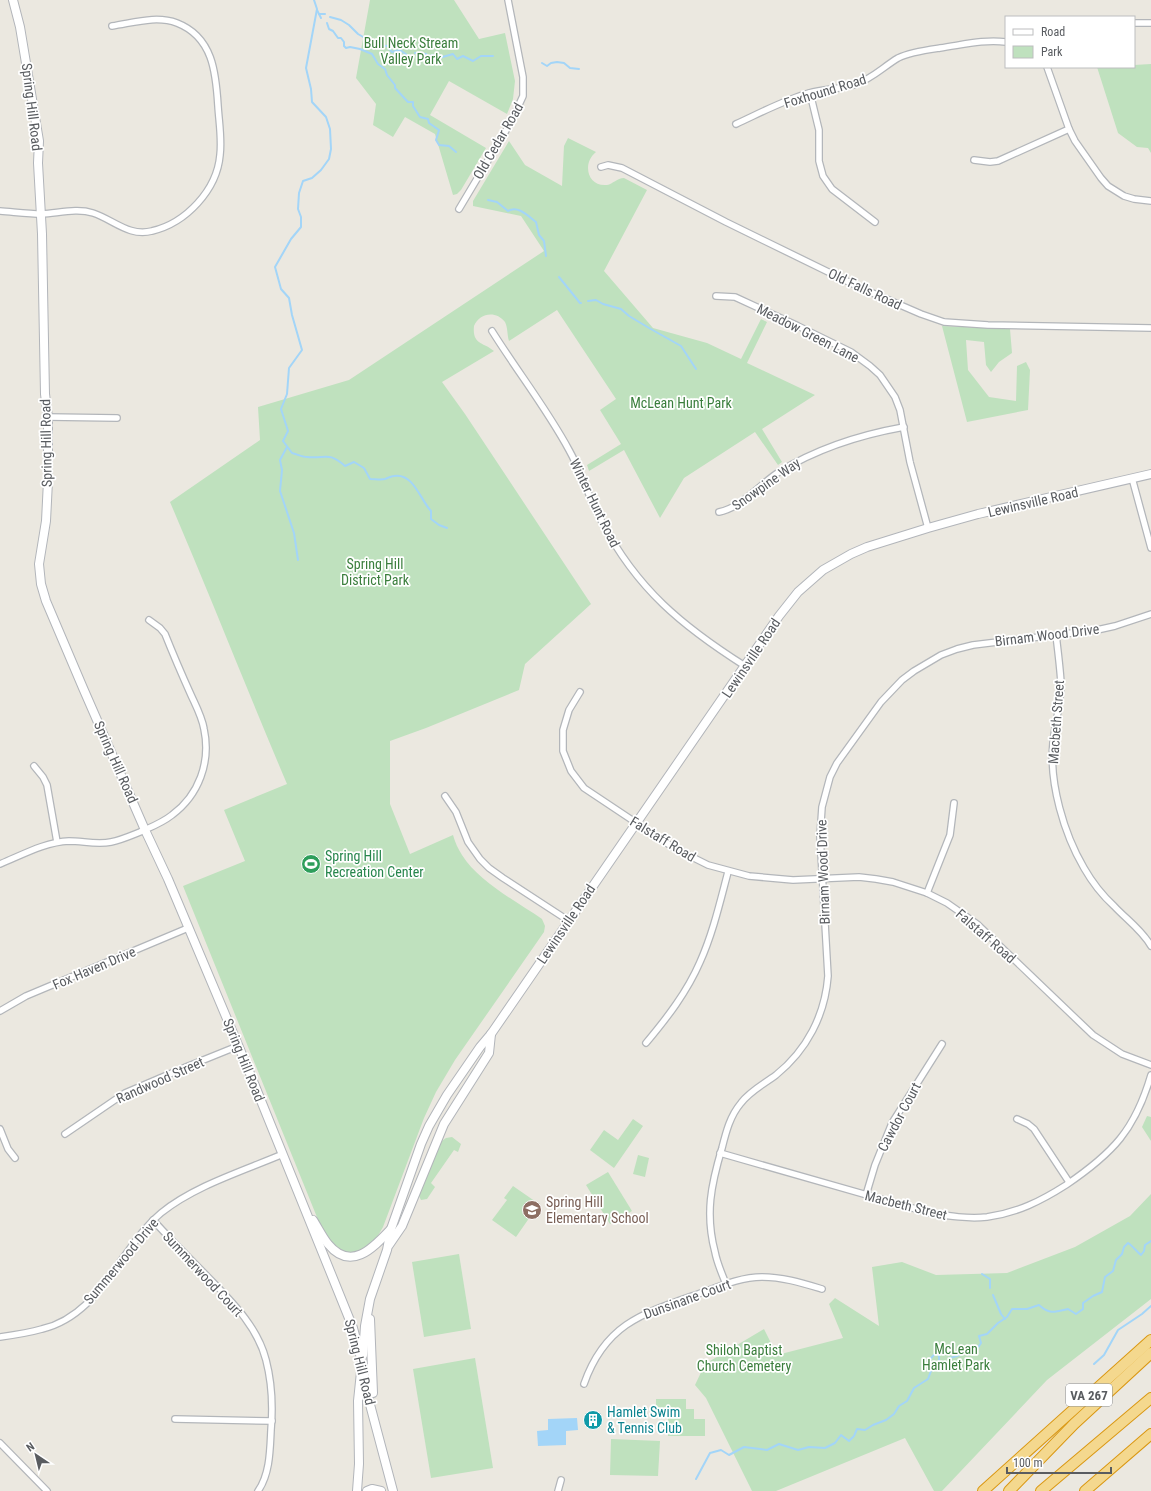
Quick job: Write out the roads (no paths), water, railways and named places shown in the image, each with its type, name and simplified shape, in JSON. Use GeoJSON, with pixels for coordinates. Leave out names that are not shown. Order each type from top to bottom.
{"type":"FeatureCollection","features":[{"type":"Feature","properties":{"kind":"highway","name":"VA 267"},"geometry":{"type":"LineString","coordinates":[[983,1491],[1151,1340]]}},
{"type":"Feature","properties":{"kind":"highway"},"geometry":{"type":"LineString","coordinates":[[1009,1491],[1074,1424],[1151,1353]]}},
{"type":"Feature","properties":{"kind":"highway"},"geometry":{"type":"LineString","coordinates":[[1041,1491],[1151,1398]]}},
{"type":"Feature","properties":{"kind":"highway"},"geometry":{"type":"LineString","coordinates":[[1084,1491],[1151,1434]]}},
{"type":"Feature","properties":{"kind":"main road","name":"Spring Hill Road"},"geometry":{"type":"LineString","coordinates":[[13,0],[20,27],[38,129],[43,271],[45,394],[48,417],[48,481],[46,521],[39,564],[41,584],[46,601],[145,830],[168,879],[283,1154],[353,1328],[362,1362],[368,1397],[393,1491]]}},
{"type":"Feature","properties":{"kind":"main road","name":"Lewinsville Road"},"geometry":{"type":"LineString","coordinates":[[357,1491],[359,1464],[358,1401],[365,1326],[370,1299],[387,1250],[390,1229],[429,1126],[439,1108],[480,1047],[491,1034],[787,605],[798,592],[823,570],[851,554],[867,547],[928,528],[999,509],[1151,474]]}},
{"type":"Feature","properties":{"kind":"main road","name":"Lewinsville Road"},"geometry":{"type":"LineString","coordinates":[[387,1250],[402,1226],[444,1124],[489,1053],[491,1034]]}},
{"type":"Feature","properties":{"kind":"main road"},"geometry":{"type":"LineString","coordinates":[[439,1108],[444,1124]]}},
{"type":"Feature","properties":{"kind":"main road"},"geometry":{"type":"LineString","coordinates":[[407,1181],[407,1192],[412,1201]]}},
{"type":"Feature","properties":{"kind":"main road"},"geometry":{"type":"LineString","coordinates":[[305,1210],[321,1231],[327,1243],[340,1254],[348,1256],[362,1254],[370,1250],[390,1229]]}},
{"type":"Feature","properties":{"kind":"main road"},"geometry":{"type":"LineString","coordinates":[[370,1299],[372,1384],[377,1429]]}},
{"type":"Feature","properties":{"kind":"main road"},"geometry":{"type":"LineString","coordinates":[[367,1491],[372,1489],[381,1491]]}},
{"type":"Feature","properties":{"kind":"street","name":"Old Cedar Road"},"geometry":{"type":"LineString","coordinates":[[459,209],[514,118],[523,96],[523,77],[508,0]]}},
{"type":"Feature","properties":{"kind":"street"},"geometry":{"type":"LineString","coordinates":[[0,211],[40,214],[85,211],[94,213],[129,231],[139,233],[151,232],[175,222],[190,211],[201,200],[213,179],[220,156],[221,140],[212,60],[203,42],[189,29],[165,20],[144,20],[112,26]]}},
{"type":"Feature","properties":{"kind":"street"},"geometry":{"type":"LineString","coordinates":[[1135,23],[1151,23]]}},
{"type":"Feature","properties":{"kind":"street","name":"Foxhound Road"},"geometry":{"type":"LineString","coordinates":[[736,124],[789,100],[810,93],[844,87],[865,80],[877,74],[891,62],[907,54],[977,42],[1005,42]]}},
{"type":"Feature","properties":{"kind":"street"},"geometry":{"type":"LineString","coordinates":[[1047,68],[1069,129],[1075,141],[1108,186],[1124,196],[1151,201]]}},
{"type":"Feature","properties":{"kind":"street"},"geometry":{"type":"LineString","coordinates":[[810,93],[819,130],[819,161],[822,176],[832,189],[875,222]]}},
{"type":"Feature","properties":{"kind":"street"},"geometry":{"type":"LineString","coordinates":[[974,160],[990,162],[998,161],[1069,129]]}},
{"type":"Feature","properties":{"kind":"street","name":"Old Falls Road"},"geometry":{"type":"LineString","coordinates":[[601,167],[608,165],[622,168],[726,222],[861,288],[921,314],[944,322],[988,325],[1151,328]]}},
{"type":"Feature","properties":{"kind":"street","name":"Meadow Green Lane"},"geometry":{"type":"LineString","coordinates":[[716,296],[734,297],[859,358],[870,366],[888,386],[900,410],[910,462],[928,528]]}},
{"type":"Feature","properties":{"kind":"street","name":"Winter Hunt Road"},"geometry":{"type":"LineString","coordinates":[[492,331],[559,432],[578,469],[600,520],[611,540],[636,576],[663,605],[682,622],[745,666]]}},
{"type":"Feature","properties":{"kind":"street"},"geometry":{"type":"LineString","coordinates":[[48,417],[117,418]]}},
{"type":"Feature","properties":{"kind":"street","name":"Snowpine Way"},"geometry":{"type":"LineString","coordinates":[[719,512],[733,508],[777,473],[815,452],[857,437],[904,427]]}},
{"type":"Feature","properties":{"kind":"street"},"geometry":{"type":"LineString","coordinates":[[1132,478],[1151,548]]}},
{"type":"Feature","properties":{"kind":"street","name":"Birnam Wood Drive"},"geometry":{"type":"LineString","coordinates":[[726,1284],[715,1254],[709,1222],[711,1190],[729,1124],[741,1103],[757,1088],[790,1063],[808,1040],[821,1014],[825,999],[828,976],[820,822],[825,792],[830,777],[845,750],[890,692],[902,680],[926,663],[957,649],[973,645],[1097,630],[1115,626],[1151,614]]}},
{"type":"Feature","properties":{"kind":"street"},"geometry":{"type":"LineString","coordinates":[[0,864],[57,842],[100,844],[111,842],[145,830],[172,815],[189,798],[200,779],[204,768],[206,747],[204,727],[164,634],[160,628],[149,620]]}},
{"type":"Feature","properties":{"kind":"street","name":"Macbeth Street"},"geometry":{"type":"LineString","coordinates":[[1056,635],[1061,683],[1060,703],[1053,743],[1053,766],[1057,797],[1074,848],[1092,880],[1113,906],[1141,933],[1151,946]]}},
{"type":"Feature","properties":{"kind":"street","name":"Falstaff Road"},"geometry":{"type":"LineString","coordinates":[[580,692],[569,710],[563,730],[562,741],[566,761],[570,771],[584,788],[674,848],[691,858],[728,872],[767,879],[793,880],[859,877],[899,884],[927,893],[947,903],[977,924],[1093,1036],[1122,1054],[1151,1065]]}},
{"type":"Feature","properties":{"kind":"street"},"geometry":{"type":"LineString","coordinates":[[34,766],[43,777],[47,785],[57,842]]}},
{"type":"Feature","properties":{"kind":"street"},"geometry":{"type":"LineString","coordinates":[[445,796],[456,812],[468,842],[480,859],[503,878],[569,920]]}},
{"type":"Feature","properties":{"kind":"street"},"geometry":{"type":"LineString","coordinates":[[927,893],[950,836],[954,803]]}},
{"type":"Feature","properties":{"kind":"street"},"geometry":{"type":"LineString","coordinates":[[646,1043],[674,1007],[696,972],[712,931],[728,872]]}},
{"type":"Feature","properties":{"kind":"street","name":"Fox Haven Drive"},"geometry":{"type":"LineString","coordinates":[[0,1011],[26,996],[188,928]]}},
{"type":"Feature","properties":{"kind":"street","name":"Cawdor Court"},"geometry":{"type":"LineString","coordinates":[[866,1195],[875,1165],[892,1123],[942,1044]]}},
{"type":"Feature","properties":{"kind":"street","name":"Randwood Street"},"geometry":{"type":"LineString","coordinates":[[65,1134],[124,1094],[238,1046]]}},
{"type":"Feature","properties":{"kind":"street","name":"Macbeth Street"},"geometry":{"type":"LineString","coordinates":[[720,1153],[930,1213],[956,1217],[987,1217],[1016,1210],[1047,1196],[1100,1160],[1122,1137],[1140,1108],[1151,1075]]}},
{"type":"Feature","properties":{"kind":"street"},"geometry":{"type":"LineString","coordinates":[[1017,1119],[1028,1124],[1034,1129],[1069,1182]]}},
{"type":"Feature","properties":{"kind":"street"},"geometry":{"type":"LineString","coordinates":[[0,1130],[8,1149],[15,1158]]}},
{"type":"Feature","properties":{"kind":"street","name":"Summerwood Drive"},"geometry":{"type":"LineString","coordinates":[[0,1337],[43,1329],[68,1318],[80,1310],[100,1290],[153,1220],[173,1204],[186,1195],[283,1154]]}},
{"type":"Feature","properties":{"kind":"street","name":"Summerwood Court"},"geometry":{"type":"LineString","coordinates":[[153,1220],[233,1303],[248,1322],[260,1344],[266,1360],[270,1379],[272,1421],[269,1458],[264,1480],[258,1491]]}},
{"type":"Feature","properties":{"kind":"street","name":"Dunsinane Court"},"geometry":{"type":"LineString","coordinates":[[584,1384],[593,1363],[609,1339],[626,1324],[650,1311],[726,1284],[760,1277],[787,1279],[822,1289]]}},
{"type":"Feature","properties":{"kind":"street"},"geometry":{"type":"LineString","coordinates":[[175,1419],[272,1421]]}},
{"type":"Feature","properties":{"kind":"street"},"geometry":{"type":"LineString","coordinates":[[0,1443],[47,1491]]}},
{"type":"Feature","properties":{"kind":"street"},"geometry":{"type":"LineString","coordinates":[[558,1491],[561,1480]]}},
{"type":"Feature","properties":{"kind":"water"},"geometry":{"type":"Polygon","coordinates":[[[577,1418],[578,1430],[566,1431],[566,1445],[538,1446],[537,1431],[548,1430],[548,1419],[577,1418]]]}},
{"type":"Feature","properties":{"kind":"waterway"},"geometry":{"type":"LineString","coordinates":[[314,0],[317,9],[306,68],[311,89],[312,102],[326,117],[330,129],[331,149],[329,159],[321,170],[312,178],[303,181],[299,193],[298,209],[301,217],[301,227],[291,239],[275,267],[281,289],[289,298],[292,315],[302,350],[289,368],[287,394],[281,409],[288,431],[283,441],[292,453],[301,456],[331,457],[345,466],[354,462],[364,468],[370,479],[383,479],[392,476],[401,476],[406,478],[416,488],[431,511],[431,519],[439,525],[447,528]]}},
{"type":"Feature","properties":{"kind":"waterway"},"geometry":{"type":"LineString","coordinates":[[317,10],[321,18]]}},
{"type":"Feature","properties":{"kind":"waterway"},"geometry":{"type":"LineString","coordinates":[[319,14],[325,14]]}},
{"type":"Feature","properties":{"kind":"waterway"},"geometry":{"type":"LineString","coordinates":[[330,17],[341,20],[349,25],[358,34],[377,45],[387,46],[392,52],[400,50],[407,55]]}},
{"type":"Feature","properties":{"kind":"waterway"},"geometry":{"type":"LineString","coordinates":[[327,23],[329,29],[333,31],[338,38],[341,38],[346,48],[350,47],[360,49],[372,54],[378,64],[385,69],[387,75],[395,85],[395,88],[408,102],[413,102],[413,106],[420,117],[428,119],[429,123],[439,130],[436,140],[439,145],[449,146],[456,152]]}},
{"type":"Feature","properties":{"kind":"waterway"},"geometry":{"type":"LineString","coordinates":[[415,53],[426,54],[429,57],[432,55],[439,58],[453,54],[457,59],[463,56],[473,61],[481,56],[493,56]]}},
{"type":"Feature","properties":{"kind":"waterway"},"geometry":{"type":"LineString","coordinates":[[542,63],[547,66],[551,63],[564,63],[570,68],[579,69]]}},
{"type":"Feature","properties":{"kind":"waterway"},"geometry":{"type":"LineString","coordinates":[[488,200],[497,202],[508,211],[515,209],[519,210],[536,222],[539,235],[544,241],[546,256]]}},
{"type":"Feature","properties":{"kind":"waterway"},"geometry":{"type":"LineString","coordinates":[[559,277],[581,303]]}},
{"type":"Feature","properties":{"kind":"waterway"},"geometry":{"type":"LineString","coordinates":[[588,301],[596,300],[603,304],[621,309],[629,316],[681,346],[696,369]]}},
{"type":"Feature","properties":{"kind":"waterway"},"geometry":{"type":"LineString","coordinates":[[287,447],[280,460],[282,470],[280,491],[294,533],[298,560]]}},
{"type":"Feature","properties":{"kind":"waterway"},"geometry":{"type":"LineString","coordinates":[[696,1479],[710,1453],[721,1450],[729,1455],[744,1447],[767,1450],[779,1444],[798,1450],[809,1447],[825,1448],[835,1443],[841,1435],[849,1441],[854,1436],[857,1429],[865,1430],[886,1420],[894,1414],[899,1406],[907,1401],[914,1388],[928,1379],[931,1371],[930,1359],[936,1353],[939,1356],[939,1363],[947,1367],[950,1358],[961,1354],[969,1346],[977,1349],[981,1343],[979,1336],[987,1334],[998,1323],[1007,1317],[1012,1309],[1027,1309],[1039,1305],[1046,1310],[1053,1312],[1068,1309],[1076,1314],[1083,1309],[1083,1303],[1102,1292],[1105,1277],[1113,1271],[1116,1260],[1122,1254],[1124,1247],[1128,1243],[1141,1255],[1144,1251],[1145,1245],[1151,1241]]}},
{"type":"Feature","properties":{"kind":"waterway"},"geometry":{"type":"LineString","coordinates":[[982,1274],[990,1279],[990,1288]]}},
{"type":"Feature","properties":{"kind":"waterway"},"geometry":{"type":"LineString","coordinates":[[993,1295],[1001,1314],[1005,1319]]}},
{"type":"Feature","properties":{"kind":"waterway"},"geometry":{"type":"LineString","coordinates":[[1094,1364],[1104,1355],[1118,1330],[1151,1306]]}},
{"type":"Feature","properties":{"kind":"place","name":"Spring Hill Recreation Center"},"geometry":{"type":"Point","coordinates":[311,864]}},
{"type":"Feature","properties":{"kind":"place","name":"Spring Hill Elementary School"},"geometry":{"type":"Point","coordinates":[532,1210]}},
{"type":"Feature","properties":{"kind":"place","name":"Hamlet Swim & Tennis Club"},"geometry":{"type":"Point","coordinates":[593,1420]}},
{"type":"Feature","properties":{"kind":"park label","name":"Bull Neck Stream Valley Park"},"geometry":{"type":"Point","coordinates":[411,52]}},
{"type":"Feature","properties":{"kind":"park label","name":"McLean Hunt Park"},"geometry":{"type":"Point","coordinates":[681,403]}},
{"type":"Feature","properties":{"kind":"park label","name":"Spring Hill District Park"},"geometry":{"type":"Point","coordinates":[375,572]}},
{"type":"Feature","properties":{"kind":"park label","name":"Shiloh Baptist Church Cemetery"},"geometry":{"type":"Point","coordinates":[744,1358]}},
{"type":"Feature","properties":{"kind":"park label","name":"McLean Hamlet Park"},"geometry":{"type":"Point","coordinates":[956,1358]}}]}
